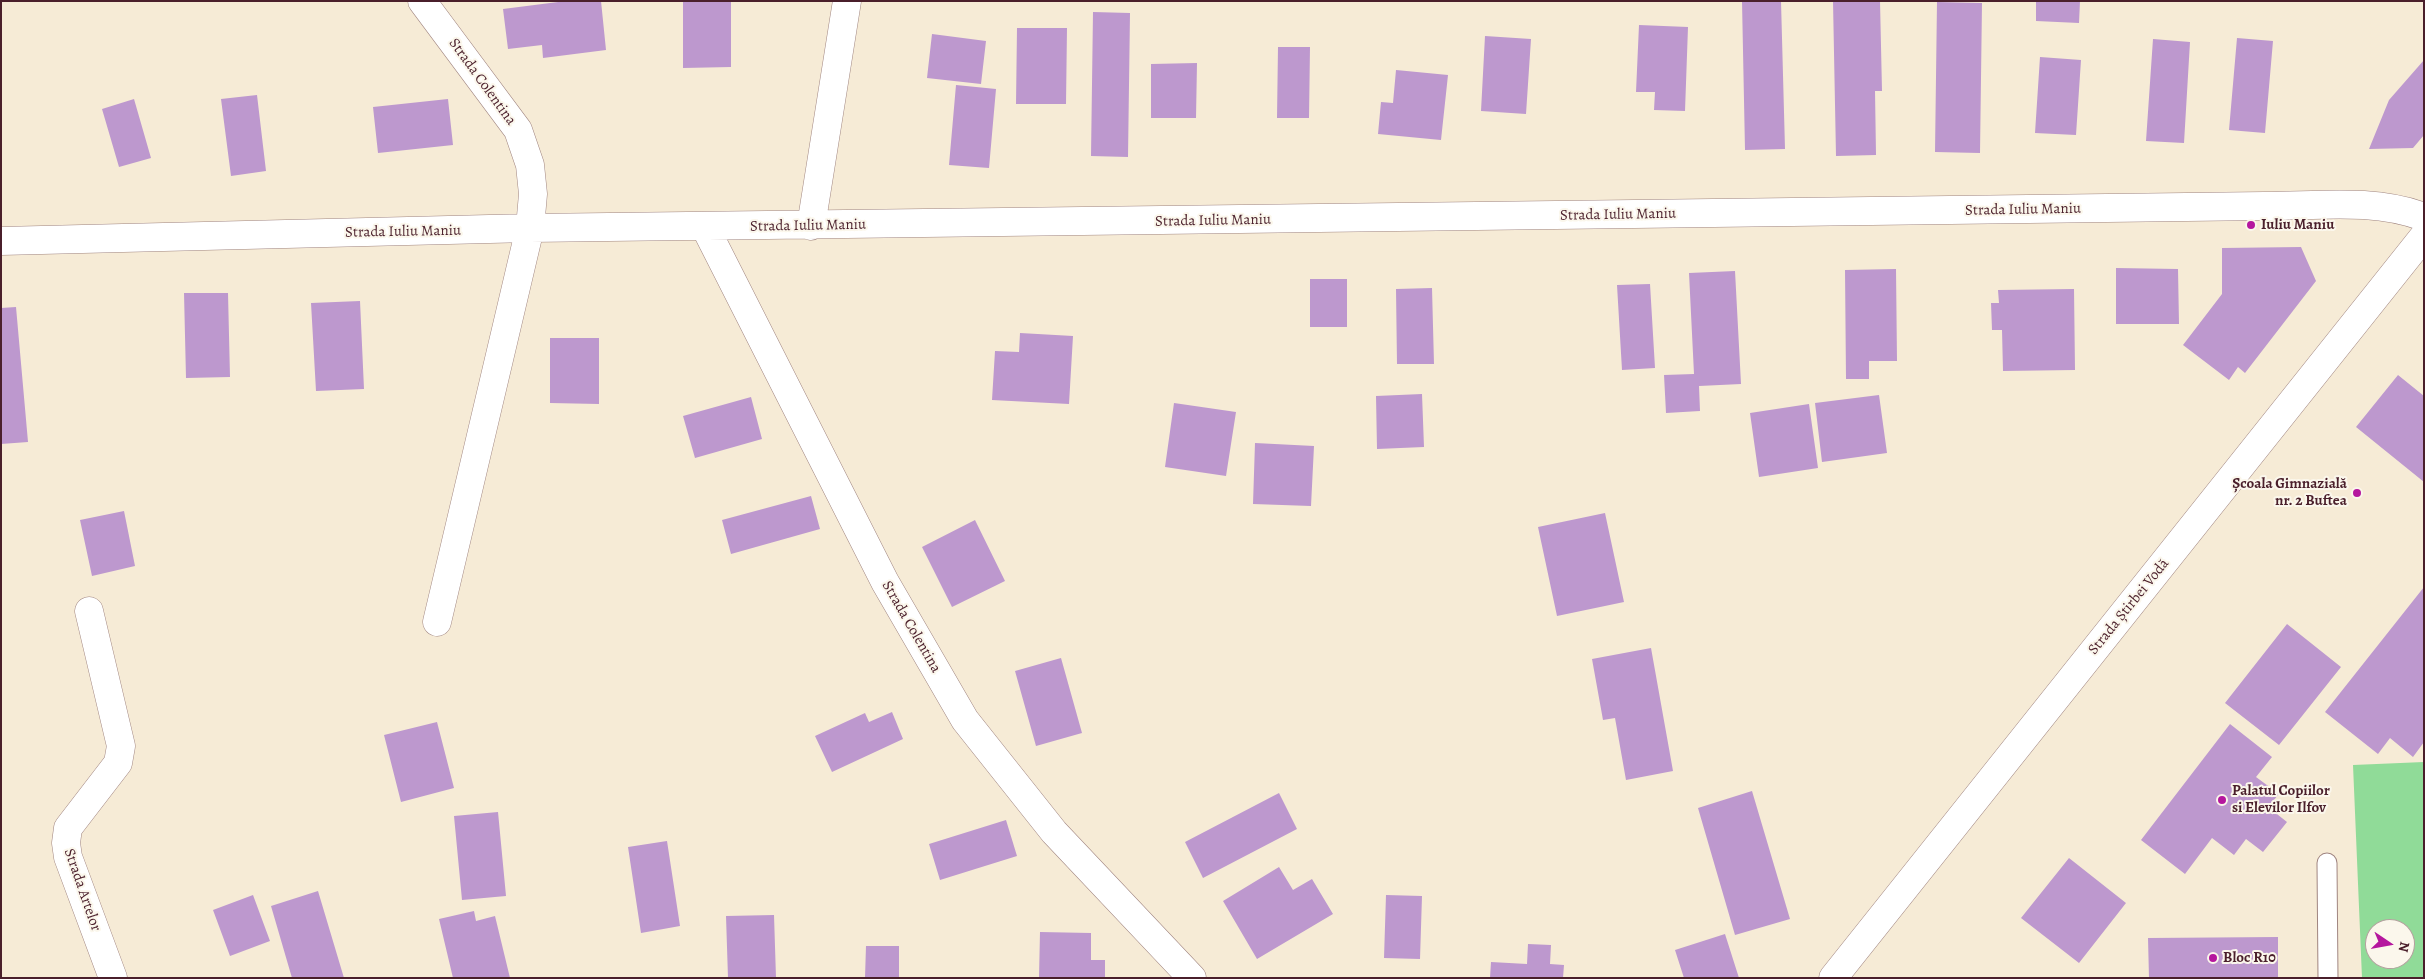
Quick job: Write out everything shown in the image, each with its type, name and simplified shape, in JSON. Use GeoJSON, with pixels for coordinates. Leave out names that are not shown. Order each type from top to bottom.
{"type":"FeatureCollection","features":[{"type":"Feature","properties":{"kind":"street","name":"Strada Colentina"},"geometry":{"type":"LineString","coordinates":[[422,1],[518,130],[530,165],[533,194],[530,228],[437,622]]}},
{"type":"Feature","properties":{"kind":"street"},"geometry":{"type":"LineString","coordinates":[[811,226],[847,1]]}},
{"type":"Feature","properties":{"kind":"street","name":"Strada Iuliu Maniu"},"geometry":{"type":"LineString","coordinates":[[1,241],[530,228],[2381,205],[2406,210],[2424,217]]}},
{"type":"Feature","properties":{"kind":"street","name":"Strada Colentina"},"geometry":{"type":"LineString","coordinates":[[705,227],[885,582],[965,720],[1054,832],[1192,978]]}},
{"type":"Feature","properties":{"kind":"street","name":"Strada Știrbei Vodă"},"geometry":{"type":"LineString","coordinates":[[1833,978],[2424,236]]}},
{"type":"Feature","properties":{"kind":"street","name":"Strada Artelor"},"geometry":{"type":"LineString","coordinates":[[89,612],[121,746],[118,763],[68,828],[66,843],[68,857],[113,978]]}},
{"type":"Feature","properties":{"kind":"lane"},"geometry":{"type":"LineString","coordinates":[[2327,862],[2328,978]]}},
{"type":"Feature","properties":{"kind":"green space"},"geometry":{"type":"Polygon","coordinates":[[[2424,762],[2424,978],[2362,978],[2353,765],[2424,762]]]}},
{"type":"Feature","properties":{"kind":"building"},"geometry":{"type":"Polygon","coordinates":[[[566,1],[601,1],[606,50],[543,58],[542,45],[508,49],[503,9],[566,1]]]}},
{"type":"Feature","properties":{"kind":"building"},"geometry":{"type":"Polygon","coordinates":[[[683,1],[731,1],[731,67],[683,68],[683,1]]]}},
{"type":"Feature","properties":{"kind":"building"},"geometry":{"type":"Polygon","coordinates":[[[1742,1],[1781,1],[1785,149],[1745,150],[1742,1]]]}},
{"type":"Feature","properties":{"kind":"building"},"geometry":{"type":"Polygon","coordinates":[[[1833,1],[1880,1],[1882,91],[1875,91],[1876,155],[1836,156],[1833,1]]]}},
{"type":"Feature","properties":{"kind":"building"},"geometry":{"type":"Polygon","coordinates":[[[2036,1],[2080,1],[2079,23],[2036,21],[2036,1]]]}},
{"type":"Feature","properties":{"kind":"building"},"geometry":{"type":"Polygon","coordinates":[[[1937,2],[1982,3],[1980,153],[1935,152],[1937,2]]]}},
{"type":"Feature","properties":{"kind":"building"},"geometry":{"type":"Polygon","coordinates":[[[1093,12],[1130,13],[1128,157],[1091,156],[1093,12]]]}},
{"type":"Feature","properties":{"kind":"building"},"geometry":{"type":"Polygon","coordinates":[[[1639,25],[1688,27],[1685,111],[1654,110],[1655,92],[1636,92],[1639,25]]]}},
{"type":"Feature","properties":{"kind":"building"},"geometry":{"type":"Polygon","coordinates":[[[1017,28],[1067,28],[1066,104],[1016,104],[1017,28]]]}},
{"type":"Feature","properties":{"kind":"building"},"geometry":{"type":"Polygon","coordinates":[[[932,34],[986,41],[981,84],[927,78],[932,34]]]}},
{"type":"Feature","properties":{"kind":"building"},"geometry":{"type":"Polygon","coordinates":[[[1485,36],[1531,39],[1526,114],[1481,111],[1485,36]]]}},
{"type":"Feature","properties":{"kind":"building"},"geometry":{"type":"Polygon","coordinates":[[[2237,38],[2273,41],[2265,133],[2229,130],[2237,38]]]}},
{"type":"Feature","properties":{"kind":"building"},"geometry":{"type":"Polygon","coordinates":[[[2153,39],[2190,42],[2184,143],[2146,141],[2153,39]]]}},
{"type":"Feature","properties":{"kind":"building"},"geometry":{"type":"Polygon","coordinates":[[[1278,47],[1310,47],[1309,118],[1277,118],[1278,47]]]}},
{"type":"Feature","properties":{"kind":"building"},"geometry":{"type":"Polygon","coordinates":[[[2040,57],[2081,60],[2076,135],[2035,133],[2040,57]]]}},
{"type":"Feature","properties":{"kind":"building"},"geometry":{"type":"Polygon","coordinates":[[[2424,60],[2424,135],[2413,148],[2369,149],[2389,100],[2424,60]]]}},
{"type":"Feature","properties":{"kind":"building"},"geometry":{"type":"Polygon","coordinates":[[[1197,63],[1196,118],[1151,118],[1151,64],[1197,63]]]}},
{"type":"Feature","properties":{"kind":"building"},"geometry":{"type":"Polygon","coordinates":[[[1396,70],[1448,75],[1441,140],[1378,134],[1381,102],[1393,103],[1396,70]]]}},
{"type":"Feature","properties":{"kind":"building"},"geometry":{"type":"Polygon","coordinates":[[[956,85],[996,89],[989,168],[949,165],[956,85]]]}},
{"type":"Feature","properties":{"kind":"building"},"geometry":{"type":"Polygon","coordinates":[[[257,95],[266,171],[231,176],[221,99],[257,95]]]}},
{"type":"Feature","properties":{"kind":"building"},"geometry":{"type":"Polygon","coordinates":[[[134,99],[151,158],[119,167],[102,109],[134,99]]]}},
{"type":"Feature","properties":{"kind":"building"},"geometry":{"type":"Polygon","coordinates":[[[448,99],[453,145],[378,153],[373,107],[448,99]]]}},
{"type":"Feature","properties":{"kind":"building"},"geometry":{"type":"Polygon","coordinates":[[[2301,247],[2316,281],[2245,373],[2238,367],[2229,380],[2183,345],[2222,294],[2222,248],[2301,247]]]}},
{"type":"Feature","properties":{"kind":"building"},"geometry":{"type":"Polygon","coordinates":[[[2116,268],[2178,269],[2179,324],[2116,324],[2116,268]]]}},
{"type":"Feature","properties":{"kind":"building"},"geometry":{"type":"Polygon","coordinates":[[[1896,269],[1897,361],[1869,361],[1869,379],[1846,379],[1845,270],[1896,269]]]}},
{"type":"Feature","properties":{"kind":"building"},"geometry":{"type":"Polygon","coordinates":[[[1735,271],[1741,384],[1699,386],[1700,411],[1666,413],[1664,375],[1694,374],[1689,273],[1735,271]]]}},
{"type":"Feature","properties":{"kind":"building"},"geometry":{"type":"Polygon","coordinates":[[[1310,279],[1347,279],[1347,327],[1310,327],[1310,279]]]}},
{"type":"Feature","properties":{"kind":"building"},"geometry":{"type":"Polygon","coordinates":[[[1650,284],[1655,368],[1622,370],[1617,285],[1650,284]]]}},
{"type":"Feature","properties":{"kind":"building"},"geometry":{"type":"Polygon","coordinates":[[[1432,288],[1434,364],[1397,364],[1396,289],[1432,288]]]}},
{"type":"Feature","properties":{"kind":"building"},"geometry":{"type":"Polygon","coordinates":[[[2074,289],[2075,370],[2003,371],[2002,330],[1992,330],[1991,303],[1999,303],[1998,290],[2074,289]]]}},
{"type":"Feature","properties":{"kind":"building"},"geometry":{"type":"Polygon","coordinates":[[[184,293],[228,293],[230,377],[186,378],[184,293]]]}},
{"type":"Feature","properties":{"kind":"building"},"geometry":{"type":"Polygon","coordinates":[[[360,301],[364,389],[316,391],[311,303],[360,301]]]}},
{"type":"Feature","properties":{"kind":"building"},"geometry":{"type":"Polygon","coordinates":[[[16,307],[28,442],[1,444],[1,308],[16,307]]]}},
{"type":"Feature","properties":{"kind":"building"},"geometry":{"type":"Polygon","coordinates":[[[1020,333],[1073,336],[1069,404],[992,400],[995,351],[1019,352],[1020,333]]]}},
{"type":"Feature","properties":{"kind":"building"},"geometry":{"type":"Polygon","coordinates":[[[550,338],[599,338],[599,404],[550,403],[550,338]]]}},
{"type":"Feature","properties":{"kind":"building"},"geometry":{"type":"Polygon","coordinates":[[[2398,375],[2424,396],[2424,482],[2356,427],[2398,375]]]}},
{"type":"Feature","properties":{"kind":"building"},"geometry":{"type":"Polygon","coordinates":[[[1422,394],[1424,447],[1377,449],[1376,396],[1422,394]]]}},
{"type":"Feature","properties":{"kind":"building"},"geometry":{"type":"Polygon","coordinates":[[[1879,395],[1887,453],[1822,462],[1815,403],[1879,395]]]}},
{"type":"Feature","properties":{"kind":"building"},"geometry":{"type":"Polygon","coordinates":[[[751,397],[762,439],[695,458],[683,416],[751,397]]]}},
{"type":"Feature","properties":{"kind":"building"},"geometry":{"type":"Polygon","coordinates":[[[1174,403],[1236,412],[1226,476],[1165,467],[1174,403]]]}},
{"type":"Feature","properties":{"kind":"building"},"geometry":{"type":"Polygon","coordinates":[[[1809,404],[1818,468],[1759,477],[1750,413],[1809,404]]]}},
{"type":"Feature","properties":{"kind":"building"},"geometry":{"type":"Polygon","coordinates":[[[1255,443],[1314,446],[1311,506],[1253,504],[1255,443]]]}},
{"type":"Feature","properties":{"kind":"building"},"geometry":{"type":"Polygon","coordinates":[[[811,496],[820,529],[731,554],[722,520],[811,496]]]}},
{"type":"Feature","properties":{"kind":"building"},"geometry":{"type":"Polygon","coordinates":[[[124,511],[135,566],[92,576],[80,520],[124,511]]]}},
{"type":"Feature","properties":{"kind":"building"},"geometry":{"type":"Polygon","coordinates":[[[1605,513],[1624,602],[1557,616],[1538,527],[1605,513]]]}},
{"type":"Feature","properties":{"kind":"building"},"geometry":{"type":"Polygon","coordinates":[[[975,520],[1005,581],[952,607],[922,547],[975,520]]]}},
{"type":"Feature","properties":{"kind":"building"},"geometry":{"type":"Polygon","coordinates":[[[2424,587],[2424,742],[2413,757],[2390,738],[2378,754],[2325,712],[2424,587]]]}},
{"type":"Feature","properties":{"kind":"building"},"geometry":{"type":"Polygon","coordinates":[[[2287,624],[2341,667],[2279,745],[2225,703],[2287,624]]]}},
{"type":"Feature","properties":{"kind":"building"},"geometry":{"type":"Polygon","coordinates":[[[1651,648],[1673,771],[1626,780],[1615,718],[1603,720],[1592,659],[1651,648]]]}},
{"type":"Feature","properties":{"kind":"building"},"geometry":{"type":"Polygon","coordinates":[[[1061,658],[1082,733],[1036,746],[1015,671],[1061,658]]]}},
{"type":"Feature","properties":{"kind":"building"},"geometry":{"type":"Polygon","coordinates":[[[892,712],[903,739],[832,772],[815,736],[865,713],[869,722],[892,712]]]}},
{"type":"Feature","properties":{"kind":"building"},"geometry":{"type":"Polygon","coordinates":[[[437,722],[454,788],[401,802],[384,735],[437,722]]]}},
{"type":"Feature","properties":{"kind":"building","name":"Palatul Copiilor si Elevilor Ilfov"},"geometry":{"type":"Polygon","coordinates":[[[2230,724],[2272,757],[2256,777],[2279,794],[2268,807],[2287,822],[2263,852],[2246,839],[2234,855],[2212,838],[2185,874],[2141,840],[2230,724]]]}},
{"type":"Feature","properties":{"kind":"building"},"geometry":{"type":"Polygon","coordinates":[[[1752,791],[1790,919],[1735,935],[1698,808],[1752,791]]]}},
{"type":"Feature","properties":{"kind":"building"},"geometry":{"type":"Polygon","coordinates":[[[1279,793],[1297,829],[1203,878],[1185,842],[1279,793]]]}},
{"type":"Feature","properties":{"kind":"building"},"geometry":{"type":"Polygon","coordinates":[[[498,812],[506,896],[462,900],[454,816],[498,812]]]}},
{"type":"Feature","properties":{"kind":"building"},"geometry":{"type":"Polygon","coordinates":[[[1006,820],[1017,856],[940,880],[929,844],[1006,820]]]}},
{"type":"Feature","properties":{"kind":"building"},"geometry":{"type":"Polygon","coordinates":[[[667,841],[680,926],[641,933],[628,847],[667,841]]]}},
{"type":"Feature","properties":{"kind":"building"},"geometry":{"type":"Polygon","coordinates":[[[2069,858],[2126,903],[2079,963],[2021,918],[2069,858]]]}},
{"type":"Feature","properties":{"kind":"building"},"geometry":{"type":"Polygon","coordinates":[[[1279,867],[1293,890],[1312,879],[1333,914],[1257,959],[1223,901],[1279,867]]]}},
{"type":"Feature","properties":{"kind":"building"},"geometry":{"type":"Polygon","coordinates":[[[318,891],[344,978],[292,978],[271,906],[318,891]]]}},
{"type":"Feature","properties":{"kind":"building"},"geometry":{"type":"Polygon","coordinates":[[[253,895],[270,941],[230,956],[213,910],[253,895]]]}},
{"type":"Feature","properties":{"kind":"building"},"geometry":{"type":"Polygon","coordinates":[[[1386,895],[1422,896],[1420,959],[1384,958],[1386,895]]]}},
{"type":"Feature","properties":{"kind":"building"},"geometry":{"type":"Polygon","coordinates":[[[474,911],[476,921],[495,916],[510,978],[453,978],[439,919],[474,911]]]}},
{"type":"Feature","properties":{"kind":"building"},"geometry":{"type":"Polygon","coordinates":[[[774,915],[776,978],[728,978],[726,916],[774,915]]]}},
{"type":"Feature","properties":{"kind":"building"},"geometry":{"type":"Polygon","coordinates":[[[1040,932],[1091,933],[1091,960],[1105,960],[1105,978],[1039,978],[1040,932]]]}},
{"type":"Feature","properties":{"kind":"building"},"geometry":{"type":"Polygon","coordinates":[[[1725,934],[1739,978],[1684,978],[1675,950],[1725,934]]]}},
{"type":"Feature","properties":{"kind":"building","name":"Bloc R10"},"geometry":{"type":"Polygon","coordinates":[[[2278,937],[2278,978],[2149,978],[2148,938],[2278,937]]]}},
{"type":"Feature","properties":{"kind":"building"},"geometry":{"type":"Polygon","coordinates":[[[1528,944],[1551,945],[1550,964],[1564,965],[1563,978],[1490,978],[1491,962],[1527,964],[1528,944]]]}},
{"type":"Feature","properties":{"kind":"building"},"geometry":{"type":"Polygon","coordinates":[[[866,946],[899,946],[899,978],[865,978],[866,946]]]}},
{"type":"Feature","properties":{"kind":"place","name":"Iuliu Maniu"},"geometry":{"type":"Point","coordinates":[2251,225]}},
{"type":"Feature","properties":{"kind":"place","name":"Școala Gimnazială nr. 2 Buftea"},"geometry":{"type":"Point","coordinates":[2357,493]}},
{"type":"Feature","properties":{"kind":"place","name":"Palatul Copiilor si Elevilor Ilfov"},"geometry":{"type":"Point","coordinates":[2222,800]}},
{"type":"Feature","properties":{"kind":"place","name":"Bloc R10"},"geometry":{"type":"Point","coordinates":[2213,958]}}]}
